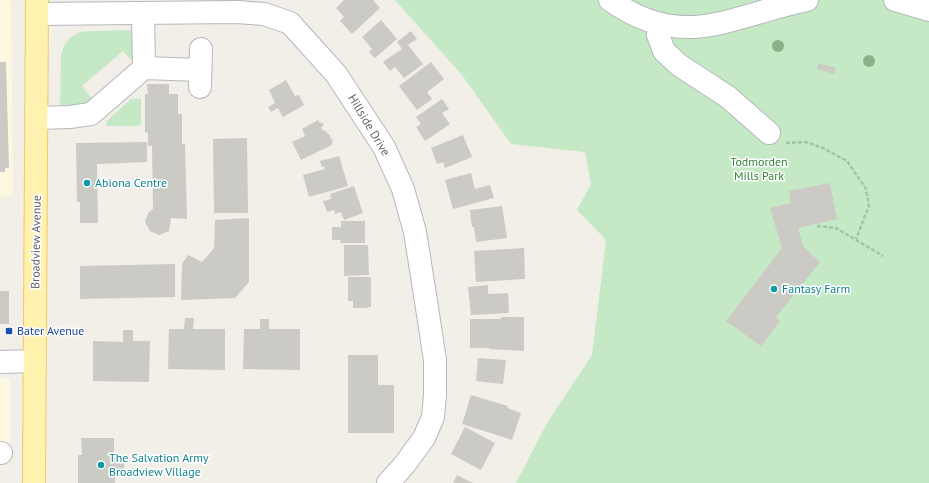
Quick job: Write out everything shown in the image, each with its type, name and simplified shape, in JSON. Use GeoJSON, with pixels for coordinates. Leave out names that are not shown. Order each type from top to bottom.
{"type":"FeatureCollection","features":[{"type":"Feature","properties":{"kind":"main road","name":"Broadview Avenue"},"geometry":{"type":"LineString","coordinates":[[34,483],[37,7]]}},
{"type":"Feature","properties":{"kind":"street"},"geometry":{"type":"LineString","coordinates":[[610,0],[638,17],[661,24],[678,27],[707,26],[727,22],[807,0]]}},
{"type":"Feature","properties":{"kind":"street"},"geometry":{"type":"LineString","coordinates":[[895,0],[929,10]]}},
{"type":"Feature","properties":{"kind":"street","name":"Hillside Drive"},"geometry":{"type":"LineString","coordinates":[[37,7],[143,13],[237,12],[264,14],[290,23],[336,74],[384,148],[403,189],[415,232],[435,360],[435,395],[432,417],[424,438],[405,464],[388,483]]}},
{"type":"Feature","properties":{"kind":"street"},"geometry":{"type":"LineString","coordinates":[[143,13],[144,68]]}},
{"type":"Feature","properties":{"kind":"street"},"geometry":{"type":"LineString","coordinates":[[661,24],[658,35],[664,52],[679,65],[728,96],[769,133]]}},
{"type":"Feature","properties":{"kind":"street"},"geometry":{"type":"LineString","coordinates":[[37,118],[70,117],[91,114],[144,68],[201,69]]}},
{"type":"Feature","properties":{"kind":"street"},"geometry":{"type":"LineString","coordinates":[[0,362],[35,361]]}},
{"type":"Feature","properties":{"kind":"path"},"geometry":{"type":"LineString","coordinates":[[769,133],[783,143],[806,142],[824,148],[847,161],[866,189],[869,206],[856,239]]}},
{"type":"Feature","properties":{"kind":"path"},"geometry":{"type":"LineString","coordinates":[[817,226],[836,228],[883,256]]}},
{"type":"Feature","properties":{"kind":"shaded area"},"geometry":{"type":"Polygon","coordinates":[[[0,0],[11,0],[13,196],[0,197],[0,0]]]}},
{"type":"Feature","properties":{"kind":"shaded area"},"geometry":{"type":"Polygon","coordinates":[[[0,377],[9,380],[10,384],[10,460],[0,461],[0,377]]]}},
{"type":"Feature","properties":{"kind":"green space","name":"Todmorden Mills Park"},"geometry":{"type":"Polygon","coordinates":[[[395,0],[929,0],[929,483],[516,483],[547,423],[592,355],[606,240],[577,210],[591,184],[585,152],[511,144],[462,75],[395,0]]]}},
{"type":"Feature","properties":{"kind":"green space"},"geometry":{"type":"Polygon","coordinates":[[[135,30],[134,63],[123,51],[82,86],[92,99],[83,108],[60,110],[61,55],[64,46],[71,37],[80,32],[135,30]]]}},
{"type":"Feature","properties":{"kind":"green space"},"geometry":{"type":"Polygon","coordinates":[[[131,99],[141,99],[141,124],[138,126],[106,126],[106,122],[131,99]]]}},
{"type":"Feature","properties":{"kind":"building"},"geometry":{"type":"Polygon","coordinates":[[[344,0],[373,0],[380,8],[352,34],[340,21],[344,17],[336,8],[344,0]]]}},
{"type":"Feature","properties":{"kind":"building"},"geometry":{"type":"Polygon","coordinates":[[[381,20],[397,39],[375,58],[369,52],[372,49],[362,37],[381,20]]]}},
{"type":"Feature","properties":{"kind":"building"},"geometry":{"type":"Polygon","coordinates":[[[411,31],[417,39],[408,45],[423,64],[404,78],[395,67],[390,71],[383,62],[402,49],[397,42],[411,31]]]}},
{"type":"Feature","properties":{"kind":"building"},"geometry":{"type":"Polygon","coordinates":[[[0,62],[6,62],[9,168],[5,168],[5,172],[0,172],[0,62]]]}},
{"type":"Feature","properties":{"kind":"building"},"geometry":{"type":"Polygon","coordinates":[[[431,62],[444,79],[427,92],[432,99],[417,110],[399,86],[431,62]]]}},
{"type":"Feature","properties":{"kind":"building"},"geometry":{"type":"Polygon","coordinates":[[[818,63],[836,68],[834,74],[817,69],[818,63]]]}},
{"type":"Feature","properties":{"kind":"building"},"geometry":{"type":"Polygon","coordinates":[[[286,80],[295,96],[299,95],[304,105],[283,117],[278,108],[271,112],[268,107],[275,103],[269,90],[286,80]]]}},
{"type":"Feature","properties":{"kind":"building"},"geometry":{"type":"Polygon","coordinates":[[[147,84],[169,84],[169,94],[178,94],[178,114],[182,114],[182,144],[185,144],[187,219],[171,218],[169,231],[159,235],[150,231],[145,222],[148,213],[153,209],[152,146],[148,146],[148,133],[145,132],[145,94],[148,94],[147,84]]]}},
{"type":"Feature","properties":{"kind":"building"},"geometry":{"type":"Polygon","coordinates":[[[442,99],[449,109],[442,113],[450,124],[425,141],[416,127],[421,124],[416,117],[442,99]]]}},
{"type":"Feature","properties":{"kind":"building"},"geometry":{"type":"Polygon","coordinates":[[[318,120],[320,123],[322,122],[324,126],[321,127],[323,131],[325,130],[329,134],[333,142],[331,144],[332,145],[301,160],[292,142],[305,136],[302,129],[318,120]]]}},
{"type":"Feature","properties":{"kind":"building"},"geometry":{"type":"Polygon","coordinates":[[[463,135],[472,157],[445,168],[443,162],[437,164],[431,148],[463,135]]]}},
{"type":"Feature","properties":{"kind":"building"},"geometry":{"type":"Polygon","coordinates":[[[247,138],[248,213],[214,213],[213,139],[247,138]]]}},
{"type":"Feature","properties":{"kind":"building","name":"Abiona Centre"},"geometry":{"type":"Polygon","coordinates":[[[147,142],[147,162],[97,164],[98,223],[80,223],[80,202],[77,202],[76,143],[147,142]]]}},
{"type":"Feature","properties":{"kind":"building"},"geometry":{"type":"Polygon","coordinates":[[[339,156],[348,186],[309,197],[303,175],[325,169],[324,166],[322,167],[320,161],[339,156]]]}},
{"type":"Feature","properties":{"kind":"building"},"geometry":{"type":"Polygon","coordinates":[[[471,173],[475,189],[490,185],[494,198],[453,209],[445,180],[471,173]]]}},
{"type":"Feature","properties":{"kind":"building","name":"Fantasy Farm"},"geometry":{"type":"Polygon","coordinates":[[[830,183],[837,219],[798,228],[803,246],[820,262],[776,317],[780,321],[761,346],[726,321],[782,248],[770,208],[791,203],[789,191],[830,183]]]}},
{"type":"Feature","properties":{"kind":"building"},"geometry":{"type":"Polygon","coordinates":[[[354,186],[363,213],[344,220],[341,212],[335,214],[334,210],[327,212],[323,201],[331,199],[330,194],[354,186]]]}},
{"type":"Feature","properties":{"kind":"building"},"geometry":{"type":"Polygon","coordinates":[[[502,206],[507,238],[476,242],[470,210],[502,206]]]}},
{"type":"Feature","properties":{"kind":"building"},"geometry":{"type":"Polygon","coordinates":[[[249,218],[249,282],[235,298],[181,300],[182,264],[188,255],[202,262],[214,248],[215,220],[249,218]]]}},
{"type":"Feature","properties":{"kind":"building"},"geometry":{"type":"Polygon","coordinates":[[[341,221],[365,221],[365,243],[340,243],[341,240],[332,240],[332,227],[341,227],[341,221]]]}},
{"type":"Feature","properties":{"kind":"building"},"geometry":{"type":"Polygon","coordinates":[[[344,245],[368,245],[369,275],[344,276],[344,245]]]}},
{"type":"Feature","properties":{"kind":"building"},"geometry":{"type":"Polygon","coordinates":[[[524,248],[525,279],[476,282],[474,251],[524,248]]]}},
{"type":"Feature","properties":{"kind":"building"},"geometry":{"type":"Polygon","coordinates":[[[175,264],[175,297],[80,299],[80,266],[175,264]]]}},
{"type":"Feature","properties":{"kind":"building"},"geometry":{"type":"Polygon","coordinates":[[[348,277],[371,277],[371,307],[353,308],[353,301],[348,301],[348,277]]]}},
{"type":"Feature","properties":{"kind":"building"},"geometry":{"type":"Polygon","coordinates":[[[488,285],[488,294],[508,293],[509,313],[471,315],[468,287],[488,285]]]}},
{"type":"Feature","properties":{"kind":"building"},"geometry":{"type":"Polygon","coordinates":[[[0,291],[9,291],[9,324],[0,324],[0,291]]]}},
{"type":"Feature","properties":{"kind":"building"},"geometry":{"type":"Polygon","coordinates":[[[501,317],[524,317],[524,351],[470,348],[470,319],[501,319],[501,317]]]}},
{"type":"Feature","properties":{"kind":"building"},"geometry":{"type":"Polygon","coordinates":[[[185,318],[194,318],[193,329],[225,329],[225,370],[168,369],[169,329],[184,329],[185,318]]]}},
{"type":"Feature","properties":{"kind":"building"},"geometry":{"type":"Polygon","coordinates":[[[260,319],[269,319],[269,329],[300,329],[300,370],[243,369],[244,329],[260,329],[260,319]]]}},
{"type":"Feature","properties":{"kind":"building"},"geometry":{"type":"Polygon","coordinates":[[[123,330],[133,330],[133,341],[150,341],[149,382],[93,381],[93,341],[123,342],[123,330]]]}},
{"type":"Feature","properties":{"kind":"building"},"geometry":{"type":"Polygon","coordinates":[[[348,355],[378,355],[378,385],[394,385],[394,433],[348,433],[348,355]]]}},
{"type":"Feature","properties":{"kind":"building"},"geometry":{"type":"Polygon","coordinates":[[[478,358],[506,360],[503,384],[476,381],[478,358]]]}},
{"type":"Feature","properties":{"kind":"building"},"geometry":{"type":"Polygon","coordinates":[[[471,395],[508,406],[507,408],[521,413],[512,440],[462,424],[471,395]]]}},
{"type":"Feature","properties":{"kind":"building"},"geometry":{"type":"Polygon","coordinates":[[[465,427],[495,443],[481,470],[451,454],[465,427]]]}},
{"type":"Feature","properties":{"kind":"building","name":"The Salvation Army Broadview Village"},"geometry":{"type":"Polygon","coordinates":[[[81,438],[114,438],[114,455],[124,455],[124,476],[115,476],[115,483],[78,483],[78,455],[82,455],[81,438]]]}},
{"type":"Feature","properties":{"kind":"building"},"geometry":{"type":"Polygon","coordinates":[[[457,475],[473,483],[453,483],[457,475]]]}},
{"type":"Feature","properties":{"kind":"place","name":"Abiona Centre"},"geometry":{"type":"Point","coordinates":[87,183]}},
{"type":"Feature","properties":{"kind":"place","name":"Fantasy Farm"},"geometry":{"type":"Point","coordinates":[774,289]}},
{"type":"Feature","properties":{"kind":"place","name":"Bater Avenue"},"geometry":{"type":"Point","coordinates":[9,331]}},
{"type":"Feature","properties":{"kind":"place","name":"The Salvation Army Broadview Village"},"geometry":{"type":"Point","coordinates":[101,465]}}]}
